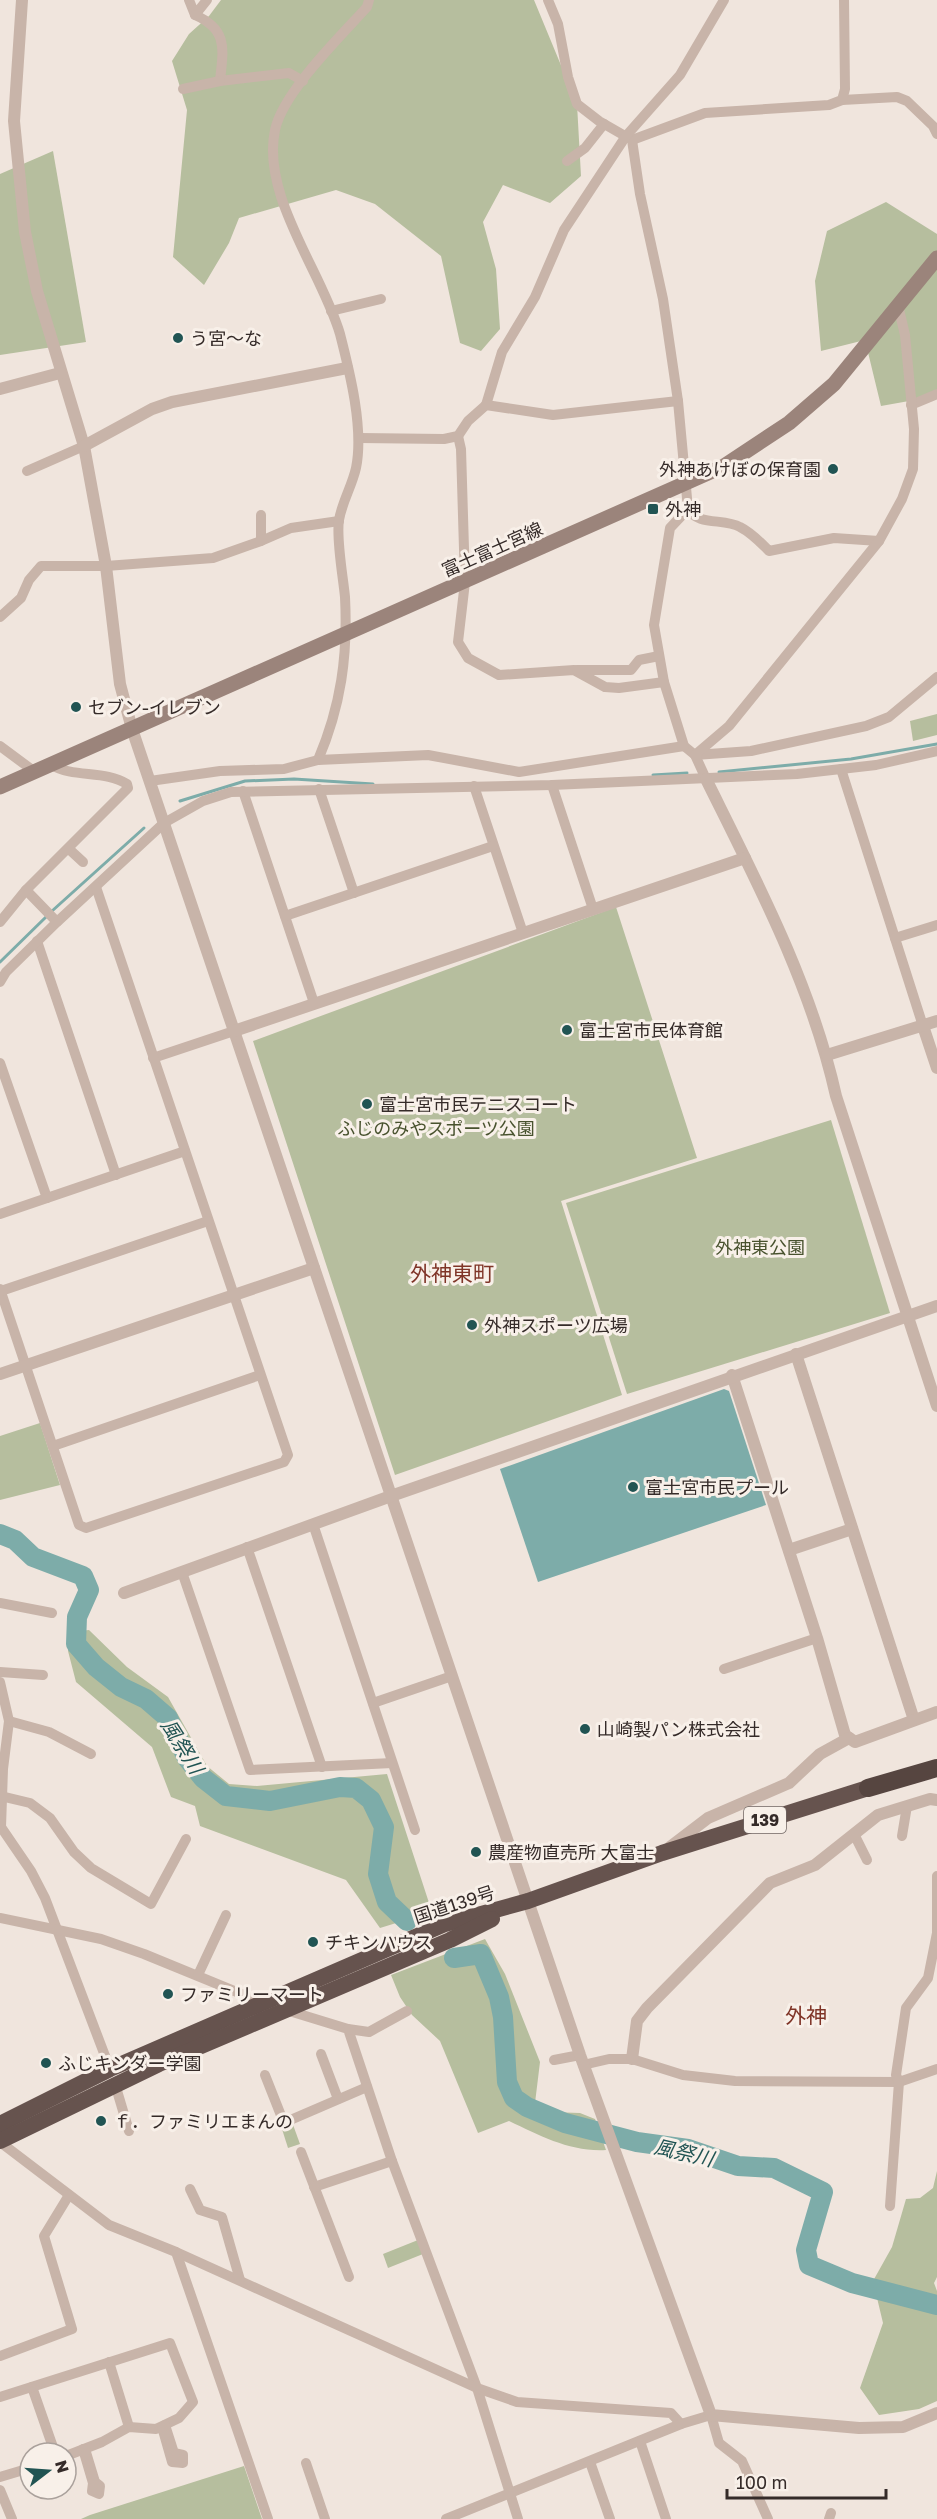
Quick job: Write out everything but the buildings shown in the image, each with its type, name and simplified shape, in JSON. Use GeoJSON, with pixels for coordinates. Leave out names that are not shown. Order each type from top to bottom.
{"type":"FeatureCollection","features":[{"type":"Feature","properties":{"kind":"highway","name":"139"},"geometry":{"type":"LineString","coordinates":[[868,1788],[937,1768]]}},
{"type":"Feature","properties":{"kind":"highway","name":"国道139号"},"geometry":{"type":"LineString","coordinates":[[0,2141],[112,2077],[261,2002],[445,1924],[528,1901],[662,1853],[868,1788]]}},
{"type":"Feature","properties":{"kind":"highway","name":"国道139号"},"geometry":{"type":"LineString","coordinates":[[0,2124],[450,1940],[528,1901]]}},
{"type":"Feature","properties":{"kind":"main road","name":"富士富士宮線"},"geometry":{"type":"LineString","coordinates":[[0,787],[724,466],[809,406],[859,355],[937,258]]}},
{"type":"Feature","properties":{"kind":"street"},"geometry":{"type":"LineString","coordinates":[[22,0],[14,121],[19,188],[37,291],[84,446],[106,566],[120,684],[132,729],[581,2060],[711,2415],[719,2443],[742,2461],[768,2519]]}},
{"type":"Feature","properties":{"kind":"street"},"geometry":{"type":"LineString","coordinates":[[189,0],[195,15],[213,24],[220,36],[224,53],[219,81]]}},
{"type":"Feature","properties":{"kind":"street"},"geometry":{"type":"LineString","coordinates":[[195,15],[207,0]]}},
{"type":"Feature","properties":{"kind":"street"},"geometry":{"type":"LineString","coordinates":[[318,760],[338,707],[347,634],[339,521],[356,469],[360,438],[347,368],[331,311],[280,193],[274,153],[275,129],[284,107],[303,81],[367,7],[369,0]]}},
{"type":"Feature","properties":{"kind":"street"},"geometry":{"type":"LineString","coordinates":[[548,0],[558,24],[568,77],[578,104],[604,124],[629,138],[705,113],[829,105],[842,100],[897,97],[907,101],[933,126],[934,136]]}},
{"type":"Feature","properties":{"kind":"street"},"geometry":{"type":"LineString","coordinates":[[360,438],[444,439],[458,436],[468,421],[486,405],[502,352],[535,297],[564,230],[629,138],[680,75],[724,0]]}},
{"type":"Feature","properties":{"kind":"street"},"geometry":{"type":"LineString","coordinates":[[842,100],[845,89],[844,0]]}},
{"type":"Feature","properties":{"kind":"street"},"geometry":{"type":"LineString","coordinates":[[183,89],[219,81],[289,73],[303,81]]}},
{"type":"Feature","properties":{"kind":"street"},"geometry":{"type":"LineString","coordinates":[[567,161],[585,148],[604,124]]}},
{"type":"Feature","properties":{"kind":"street"},"geometry":{"type":"LineString","coordinates":[[629,138],[663,299],[678,401],[688,509],[692,515],[701,520],[738,525],[753,534],[770,551],[834,538],[879,542]]}},
{"type":"Feature","properties":{"kind":"street"},"geometry":{"type":"LineString","coordinates":[[331,311],[381,299]]}},
{"type":"Feature","properties":{"kind":"street"},"geometry":{"type":"LineString","coordinates":[[694,755],[729,726],[879,542],[902,499],[913,469],[905,334],[898,305]]}},
{"type":"Feature","properties":{"kind":"street"},"geometry":{"type":"LineString","coordinates":[[27,471],[84,446],[152,409],[172,402],[347,368]]}},
{"type":"Feature","properties":{"kind":"street"},"geometry":{"type":"LineString","coordinates":[[0,389],[60,373]]}},
{"type":"Feature","properties":{"kind":"street"},"geometry":{"type":"LineString","coordinates":[[911,405],[937,394]]}},
{"type":"Feature","properties":{"kind":"street"},"geometry":{"type":"LineString","coordinates":[[486,405],[553,415],[678,401]]}},
{"type":"Feature","properties":{"kind":"street"},"geometry":{"type":"LineString","coordinates":[[458,436],[461,449],[465,582],[458,642],[468,658],[499,675],[574,670],[631,670],[639,660],[658,656]]}},
{"type":"Feature","properties":{"kind":"street"},"geometry":{"type":"LineString","coordinates":[[688,509],[670,528],[654,625],[664,682],[684,747],[694,755],[745,858],[798,974],[827,1055],[836,1096],[937,1406]]}},
{"type":"Feature","properties":{"kind":"street"},"geometry":{"type":"LineString","coordinates":[[261,514],[261,541]]}},
{"type":"Feature","properties":{"kind":"street"},"geometry":{"type":"LineString","coordinates":[[0,616],[21,598],[29,580],[41,566],[106,566],[213,558],[291,528],[339,521]]}},
{"type":"Feature","properties":{"kind":"street"},"geometry":{"type":"LineString","coordinates":[[574,670],[605,687],[632,687],[664,682]]}},
{"type":"Feature","properties":{"kind":"street"},"geometry":{"type":"LineString","coordinates":[[694,755],[751,751],[866,726],[889,717],[937,677]]}},
{"type":"Feature","properties":{"kind":"street"},"geometry":{"type":"LineString","coordinates":[[0,746],[34,772]]}},
{"type":"Feature","properties":{"kind":"street"},"geometry":{"type":"LineString","coordinates":[[150,782],[220,771],[284,769],[318,760],[428,755],[519,772],[684,747]]}},
{"type":"Feature","properties":{"kind":"street"},"geometry":{"type":"LineString","coordinates":[[0,982],[6,972],[37,941],[164,823],[203,801],[243,791],[552,785],[706,779],[876,765],[937,752]]}},
{"type":"Feature","properties":{"kind":"street"},"geometry":{"type":"LineString","coordinates":[[0,922],[27,890],[70,850],[128,788],[127,784],[119,778],[63,772],[51,765]]}},
{"type":"Feature","properties":{"kind":"street"},"geometry":{"type":"LineString","coordinates":[[284,769],[286,789]]}},
{"type":"Feature","properties":{"kind":"street"},"geometry":{"type":"LineString","coordinates":[[841,769],[937,1068]]}},
{"type":"Feature","properties":{"kind":"street"},"geometry":{"type":"LineString","coordinates":[[552,785],[593,909]]}},
{"type":"Feature","properties":{"kind":"street"},"geometry":{"type":"LineString","coordinates":[[474,786],[523,933]]}},
{"type":"Feature","properties":{"kind":"street"},"geometry":{"type":"LineString","coordinates":[[319,789],[354,893]]}},
{"type":"Feature","properties":{"kind":"street"},"geometry":{"type":"LineString","coordinates":[[243,791],[314,1003]]}},
{"type":"Feature","properties":{"kind":"street"},"geometry":{"type":"LineString","coordinates":[[285,916],[494,846]]}},
{"type":"Feature","properties":{"kind":"street"},"geometry":{"type":"LineString","coordinates":[[70,850],[83,862]]}},
{"type":"Feature","properties":{"kind":"street"},"geometry":{"type":"LineString","coordinates":[[153,1058],[745,858]]}},
{"type":"Feature","properties":{"kind":"street"},"geometry":{"type":"LineString","coordinates":[[96,887],[288,1455],[284,1462],[86,1528],[79,1525],[0,1290],[208,1221]]}},
{"type":"Feature","properties":{"kind":"street"},"geometry":{"type":"LineString","coordinates":[[27,890],[57,922]]}},
{"type":"Feature","properties":{"kind":"street"},"geometry":{"type":"LineString","coordinates":[[895,938],[937,925]]}},
{"type":"Feature","properties":{"kind":"street"},"geometry":{"type":"LineString","coordinates":[[37,941],[116,1175]]}},
{"type":"Feature","properties":{"kind":"street"},"geometry":{"type":"LineString","coordinates":[[827,1055],[937,1022]]}},
{"type":"Feature","properties":{"kind":"street"},"geometry":{"type":"LineString","coordinates":[[0,1063],[47,1198]]}},
{"type":"Feature","properties":{"kind":"street"},"geometry":{"type":"LineString","coordinates":[[0,1214],[185,1151]]}},
{"type":"Feature","properties":{"kind":"street"},"geometry":{"type":"LineString","coordinates":[[0,1374],[314,1268]]}},
{"type":"Feature","properties":{"kind":"street"},"geometry":{"type":"LineString","coordinates":[[124,1593],[391,1496],[937,1306]]}},
{"type":"Feature","properties":{"kind":"street"},"geometry":{"type":"LineString","coordinates":[[796,1354],[914,1720]]}},
{"type":"Feature","properties":{"kind":"street"},"geometry":{"type":"LineString","coordinates":[[53,1446],[261,1375]]}},
{"type":"Feature","properties":{"kind":"street"},"geometry":{"type":"LineString","coordinates":[[732,1376],[817,1638],[845,1734],[855,1742],[937,1712]]}},
{"type":"Feature","properties":{"kind":"street"},"geometry":{"type":"LineString","coordinates":[[313,1524],[415,1830]]}},
{"type":"Feature","properties":{"kind":"street"},"geometry":{"type":"LineString","coordinates":[[789,1550],[852,1529]]}},
{"type":"Feature","properties":{"kind":"street"},"geometry":{"type":"LineString","coordinates":[[247,1547],[322,1767]]}},
{"type":"Feature","properties":{"kind":"street"},"geometry":{"type":"LineString","coordinates":[[182,1572],[250,1770],[392,1763]]}},
{"type":"Feature","properties":{"kind":"street"},"geometry":{"type":"LineString","coordinates":[[0,1603],[52,1613]]}},
{"type":"Feature","properties":{"kind":"street"},"geometry":{"type":"LineString","coordinates":[[724,1669],[817,1638]]}},
{"type":"Feature","properties":{"kind":"street"},"geometry":{"type":"LineString","coordinates":[[0,1672],[43,1675]]}},
{"type":"Feature","properties":{"kind":"street"},"geometry":{"type":"LineString","coordinates":[[373,1703],[452,1676]]}},
{"type":"Feature","properties":{"kind":"street"},"geometry":{"type":"LineString","coordinates":[[0,1682],[5,1715],[1,1827],[32,1871],[59,1929],[129,2131]]}},
{"type":"Feature","properties":{"kind":"street"},"geometry":{"type":"LineString","coordinates":[[5,1715],[49,1732],[91,1754]]}},
{"type":"Feature","properties":{"kind":"street"},"geometry":{"type":"LineString","coordinates":[[662,1853],[708,1818],[789,1784],[820,1754],[849,1738]]}},
{"type":"Feature","properties":{"kind":"street"},"geometry":{"type":"LineString","coordinates":[[868,1788],[937,1776]]}},
{"type":"Feature","properties":{"kind":"street"},"geometry":{"type":"LineString","coordinates":[[1,1796],[30,1803],[50,1818],[74,1852],[91,1868],[151,1904],[186,1839]]}},
{"type":"Feature","properties":{"kind":"street"},"geometry":{"type":"LineString","coordinates":[[632,2059],[637,2021],[770,1883],[815,1865],[878,1815],[930,1799],[937,1800]]}},
{"type":"Feature","properties":{"kind":"street"},"geometry":{"type":"LineString","coordinates":[[902,1836],[907,1806]]}},
{"type":"Feature","properties":{"kind":"street"},"geometry":{"type":"LineString","coordinates":[[854,1834],[867,1860]]}},
{"type":"Feature","properties":{"kind":"street"},"geometry":{"type":"LineString","coordinates":[[890,2206],[899,2082],[896,2074],[906,2008],[928,1978],[937,1933],[937,1876]]}},
{"type":"Feature","properties":{"kind":"street"},"geometry":{"type":"LineString","coordinates":[[198,1975],[226,1915]]}},
{"type":"Feature","properties":{"kind":"street"},"geometry":{"type":"LineString","coordinates":[[0,1917],[101,1939],[198,1975],[261,2002]]}},
{"type":"Feature","properties":{"kind":"street"},"geometry":{"type":"LineString","coordinates":[[283,2009],[348,2029],[369,2032],[407,2011]]}},
{"type":"Feature","properties":{"kind":"street"},"geometry":{"type":"LineString","coordinates":[[348,2029],[392,2162],[477,2388],[508,2494],[518,2519]]}},
{"type":"Feature","properties":{"kind":"street"},"geometry":{"type":"LineString","coordinates":[[321,2054],[338,2099]]}},
{"type":"Feature","properties":{"kind":"street"},"geometry":{"type":"LineString","coordinates":[[554,2060],[632,2059],[683,2075],[735,2081],[899,2082],[937,2069]]}},
{"type":"Feature","properties":{"kind":"street"},"geometry":{"type":"LineString","coordinates":[[265,2075],[282,2118],[288,2121],[367,2086]]}},
{"type":"Feature","properties":{"kind":"street"},"geometry":{"type":"LineString","coordinates":[[0,2141],[109,2225],[240,2280],[477,2388],[517,2403],[671,2413],[681,2424]]}},
{"type":"Feature","properties":{"kind":"street"},"geometry":{"type":"LineString","coordinates":[[301,2152],[348,2277]]}},
{"type":"Feature","properties":{"kind":"street"},"geometry":{"type":"LineString","coordinates":[[314,2187],[392,2162]]}},
{"type":"Feature","properties":{"kind":"street"},"geometry":{"type":"LineString","coordinates":[[190,2189],[200,2210],[222,2217],[240,2280]]}},
{"type":"Feature","properties":{"kind":"street"},"geometry":{"type":"LineString","coordinates":[[0,2356],[72,2329],[44,2236],[69,2195]]}},
{"type":"Feature","properties":{"kind":"street"},"geometry":{"type":"LineString","coordinates":[[176,2252],[268,2519]]}},
{"type":"Feature","properties":{"kind":"street"},"geometry":{"type":"LineString","coordinates":[[0,2397],[170,2343],[193,2402],[179,2418],[163,2426],[156,2429],[129,2427],[78,2451]]}},
{"type":"Feature","properties":{"kind":"street"},"geometry":{"type":"LineString","coordinates":[[109,2362],[129,2427]]}},
{"type":"Feature","properties":{"kind":"street"},"geometry":{"type":"LineString","coordinates":[[32,2387],[51,2441]]}},
{"type":"Feature","properties":{"kind":"street"},"geometry":{"type":"LineString","coordinates":[[450,2518],[681,2424],[711,2415],[859,2428],[903,2427],[937,2413]]}},
{"type":"Feature","properties":{"kind":"street"},"geometry":{"type":"LineString","coordinates":[[640,2441],[666,2519]]}},
{"type":"Feature","properties":{"kind":"street"},"geometry":{"type":"LineString","coordinates":[[590,2462],[610,2519]]}},
{"type":"Feature","properties":{"kind":"street"},"geometry":{"type":"LineString","coordinates":[[306,2463],[326,2519]]}},
{"type":"Feature","properties":{"kind":"street"},"geometry":{"type":"LineString","coordinates":[[0,2477],[18,2472]]}},
{"type":"Feature","properties":{"kind":"street"},"geometry":{"type":"LineString","coordinates":[[0,2490],[12,2519]]}},
{"type":"Feature","properties":{"kind":"green space"},"geometry":{"type":"Polygon","coordinates":[[[221,0],[534,0],[577,104],[581,176],[550,203],[503,185],[483,222],[496,269],[500,329],[481,351],[460,343],[441,256],[375,204],[336,190],[239,218],[229,243],[204,285],[173,257],[187,110],[172,61],[189,34],[209,16],[221,0]]]}},
{"type":"Feature","properties":{"kind":"green space"},"geometry":{"type":"Polygon","coordinates":[[[53,151],[86,342],[0,355],[0,174],[53,151]]]}},
{"type":"Feature","properties":{"kind":"green space"},"geometry":{"type":"Polygon","coordinates":[[[886,202],[937,234],[937,396],[881,406],[865,340],[821,351],[815,281],[827,231],[886,202]]]}},
{"type":"Feature","properties":{"kind":"green space"},"geometry":{"type":"Polygon","coordinates":[[[937,714],[937,735],[913,741],[910,721],[937,714]]]}},
{"type":"Feature","properties":{"kind":"green space","name":"ふじのみやスポーツ公園"},"geometry":{"type":"Polygon","coordinates":[[[616,907],[697,1158],[561,1201],[622,1395],[395,1475],[253,1041],[616,907]]]}},
{"type":"Feature","properties":{"kind":"green space","name":"外神東公園"},"geometry":{"type":"Polygon","coordinates":[[[831,1120],[890,1313],[627,1394],[566,1203],[831,1120]]]}},
{"type":"Feature","properties":{"kind":"green space"},"geometry":{"type":"Polygon","coordinates":[[[40,1423],[60,1485],[0,1500],[0,1436],[40,1423]]]}},
{"type":"Feature","properties":{"kind":"green space"},"geometry":{"type":"Polygon","coordinates":[[[89,1630],[127,1667],[168,1697],[207,1766],[229,1784],[257,1786],[387,1774],[432,1912],[380,1928],[346,1880],[200,1826],[195,1806],[171,1797],[152,1747],[76,1682],[68,1651],[69,1632],[89,1630]]]}},
{"type":"Feature","properties":{"kind":"green space"},"geometry":{"type":"Polygon","coordinates":[[[485,1939],[505,1974],[540,2062],[535,2103],[551,2112],[580,2113],[595,2119],[606,2150],[568,2146],[509,2121],[478,2133],[440,2041],[412,2015],[400,1997],[391,1975],[485,1939]]]}},
{"type":"Feature","properties":{"kind":"green space"},"geometry":{"type":"Polygon","coordinates":[[[292,2122],[300,2144],[288,2148],[281,2126],[292,2122]]]}},
{"type":"Feature","properties":{"kind":"green space"},"geometry":{"type":"Polygon","coordinates":[[[937,2171],[937,2277],[934,2283],[937,2291],[937,2401],[919,2409],[879,2415],[860,2388],[883,2323],[873,2281],[892,2247],[906,2199],[920,2198],[933,2188],[937,2171]]]}},
{"type":"Feature","properties":{"kind":"green space"},"geometry":{"type":"Polygon","coordinates":[[[418,2240],[423,2254],[388,2268],[383,2254],[418,2240]]]}},
{"type":"Feature","properties":{"kind":"green space"},"geometry":{"type":"Polygon","coordinates":[[[244,2466],[262,2519],[81,2519],[90,2515],[244,2466]]]}},
{"type":"Feature","properties":{"kind":"water","name":"富士宮市民プール"},"geometry":{"type":"Polygon","coordinates":[[[724,1389],[729,1391],[766,1505],[538,1582],[500,1469],[724,1389]]]}},
{"type":"Feature","properties":{"kind":"waterway"},"geometry":{"type":"LineString","coordinates":[[719,772],[851,759],[937,744]]}},
{"type":"Feature","properties":{"kind":"waterway"},"geometry":{"type":"LineString","coordinates":[[653,775],[687,773]]}},
{"type":"Feature","properties":{"kind":"waterway"},"geometry":{"type":"LineString","coordinates":[[180,801],[245,781],[294,779],[373,784]]}},
{"type":"Feature","properties":{"kind":"waterway"},"geometry":{"type":"LineString","coordinates":[[52,911],[144,828]]}},
{"type":"Feature","properties":{"kind":"waterway"},"geometry":{"type":"LineString","coordinates":[[0,962],[47,916]]}},
{"type":"Feature","properties":{"kind":"waterway","name":"風祭川"},"geometry":{"type":"LineString","coordinates":[[0,1534],[15,1540],[33,1557],[83,1576],[89,1590],[77,1617],[76,1644],[96,1667],[121,1687],[146,1699],[168,1718],[187,1758],[203,1778],[226,1796],[270,1801],[340,1787],[356,1788],[371,1800],[384,1827],[378,1874],[387,1902],[407,1921]]}},
{"type":"Feature","properties":{"kind":"waterway","name":"風祭川"},"geometry":{"type":"LineString","coordinates":[[454,1958],[481,1954],[499,1997],[503,2017],[507,2082],[514,2098],[527,2107],[565,2123],[637,2142],[688,2149],[738,2166],[774,2168],[823,2192],[806,2250],[809,2265],[852,2283],[937,2305]]}},
{"type":"Feature","properties":{"kind":"place","name":"う宮〜な"},"geometry":{"type":"Point","coordinates":[178,338]}},
{"type":"Feature","properties":{"kind":"place","name":"外神あけぼの保育園"},"geometry":{"type":"Point","coordinates":[833,469]}},
{"type":"Feature","properties":{"kind":"place","name":"外神"},"geometry":{"type":"Point","coordinates":[653,509]}},
{"type":"Feature","properties":{"kind":"place","name":"セブン-イレブン"},"geometry":{"type":"Point","coordinates":[76,707]}},
{"type":"Feature","properties":{"kind":"place","name":"富士宮市民体育館"},"geometry":{"type":"Point","coordinates":[567,1030]}},
{"type":"Feature","properties":{"kind":"place","name":"富士宮市民テニスコート"},"geometry":{"type":"Point","coordinates":[367,1104]}},
{"type":"Feature","properties":{"kind":"place","name":"外神スポーツ広場"},"geometry":{"type":"Point","coordinates":[472,1325]}},
{"type":"Feature","properties":{"kind":"place","name":"富士宮市民プール"},"geometry":{"type":"Point","coordinates":[633,1487]}},
{"type":"Feature","properties":{"kind":"place","name":"山崎製パン株式会社"},"geometry":{"type":"Point","coordinates":[585,1729]}},
{"type":"Feature","properties":{"kind":"place","name":"農産物直売所 大富士"},"geometry":{"type":"Point","coordinates":[476,1852]}},
{"type":"Feature","properties":{"kind":"place","name":"チキンハウス"},"geometry":{"type":"Point","coordinates":[313,1942]}},
{"type":"Feature","properties":{"kind":"place","name":"ファミリーマート"},"geometry":{"type":"Point","coordinates":[168,1994]}},
{"type":"Feature","properties":{"kind":"place","name":"ふじキンダー学園"},"geometry":{"type":"Point","coordinates":[46,2063]}},
{"type":"Feature","properties":{"kind":"place","name":"ｆ．ファミリエまんの"},"geometry":{"type":"Point","coordinates":[101,2121]}},
{"type":"Feature","properties":{"kind":"district","name":"外神東町"},"geometry":{"type":"Point","coordinates":[452,1273]}},
{"type":"Feature","properties":{"kind":"district","name":"外神"},"geometry":{"type":"Point","coordinates":[806,2015]}}]}
